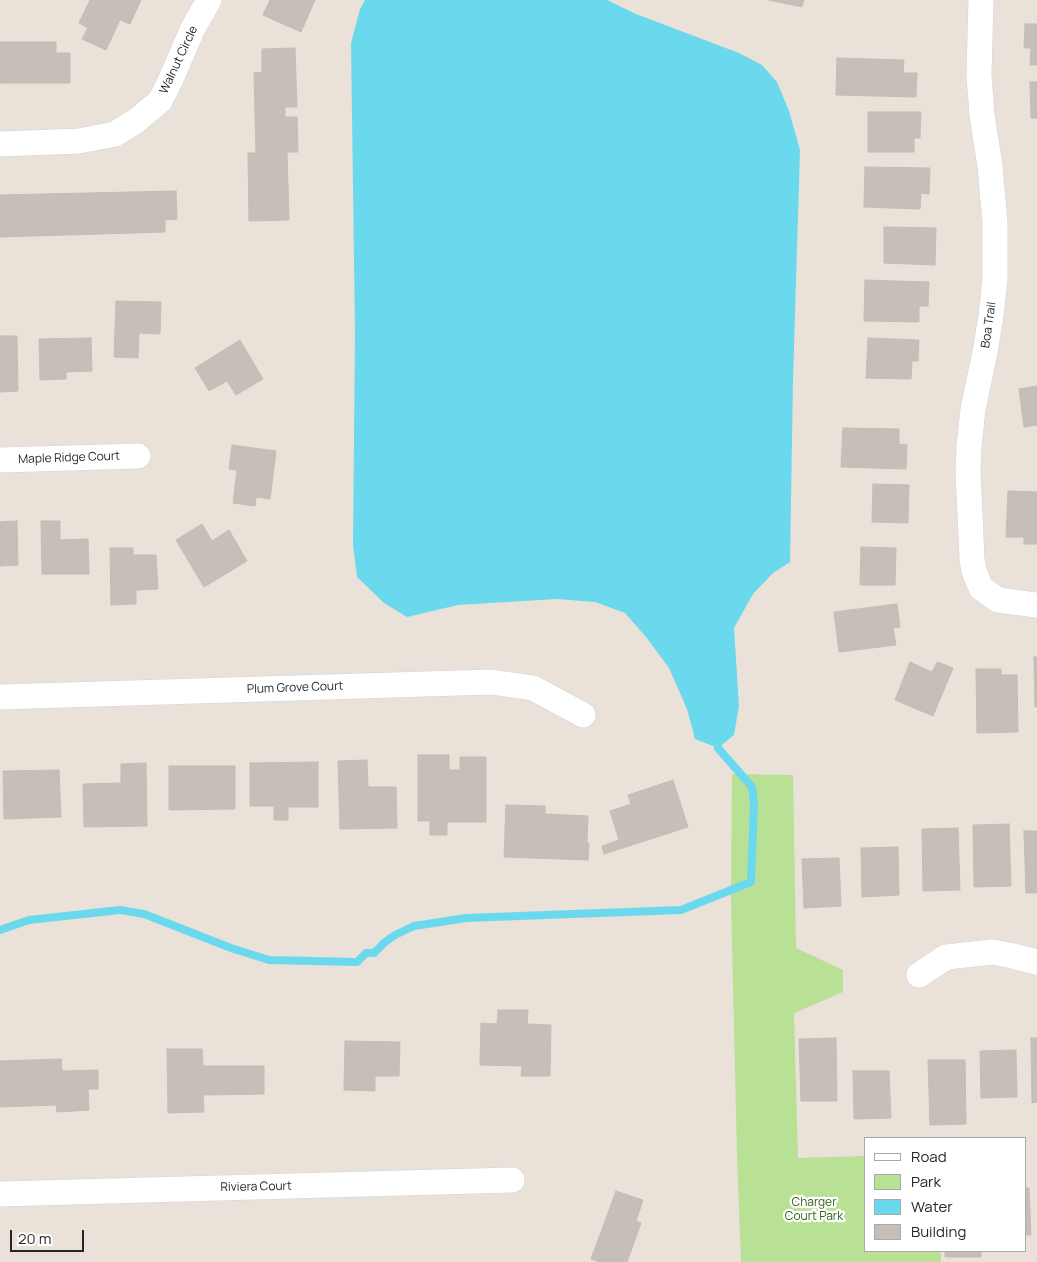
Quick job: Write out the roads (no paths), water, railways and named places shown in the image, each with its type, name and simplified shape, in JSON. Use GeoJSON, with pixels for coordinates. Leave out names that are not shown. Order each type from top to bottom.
{"type":"FeatureCollection","features":[{"type":"Feature","properties":{"kind":"street","name":"Walnut Circle"},"geometry":{"type":"LineString","coordinates":[[0,144],[79,141],[115,134],[136,121],[160,101],[193,28],[209,0]]}},
{"type":"Feature","properties":{"kind":"street","name":"Boa Trail"},"geometry":{"type":"LineString","coordinates":[[981,0],[979,76],[982,115],[996,223],[995,279],[990,325],[973,409],[968,446],[972,559],[974,571],[981,588],[992,596],[998,600],[1037,605]]}},
{"type":"Feature","properties":{"kind":"street","name":"Maple Ridge Court"},"geometry":{"type":"LineString","coordinates":[[0,460],[138,456]]}},
{"type":"Feature","properties":{"kind":"street","name":"Plum Grove Court"},"geometry":{"type":"LineString","coordinates":[[0,697],[491,682],[533,688],[583,715]]}},
{"type":"Feature","properties":{"kind":"street"},"geometry":{"type":"LineString","coordinates":[[919,975],[946,957],[993,952],[1037,962]]}},
{"type":"Feature","properties":{"kind":"street","name":"Riviera Court"},"geometry":{"type":"LineString","coordinates":[[0,1194],[512,1180]]}},
{"type":"Feature","properties":{"kind":"water"},"geometry":{"type":"Polygon","coordinates":[[[365,0],[607,0],[636,14],[739,53],[762,65],[777,82],[789,111],[800,150],[790,562],[773,573],[753,594],[734,628],[739,706],[734,735],[718,748],[695,739],[687,709],[669,668],[625,613],[595,602],[557,599],[458,605],[407,617],[384,603],[357,577],[353,545],[355,332],[351,43],[360,9],[365,0]]]}},
{"type":"Feature","properties":{"kind":"waterway"},"geometry":{"type":"LineString","coordinates":[[0,930],[29,920],[120,910],[144,914],[231,948],[269,960],[357,962],[366,953],[374,953],[395,935],[414,926],[466,918],[681,910],[751,882],[754,804],[752,787],[718,748]]}},
{"type":"Feature","properties":{"kind":"park label","name":"Charger Court Park"},"geometry":{"type":"Point","coordinates":[814,1210]}}]}
